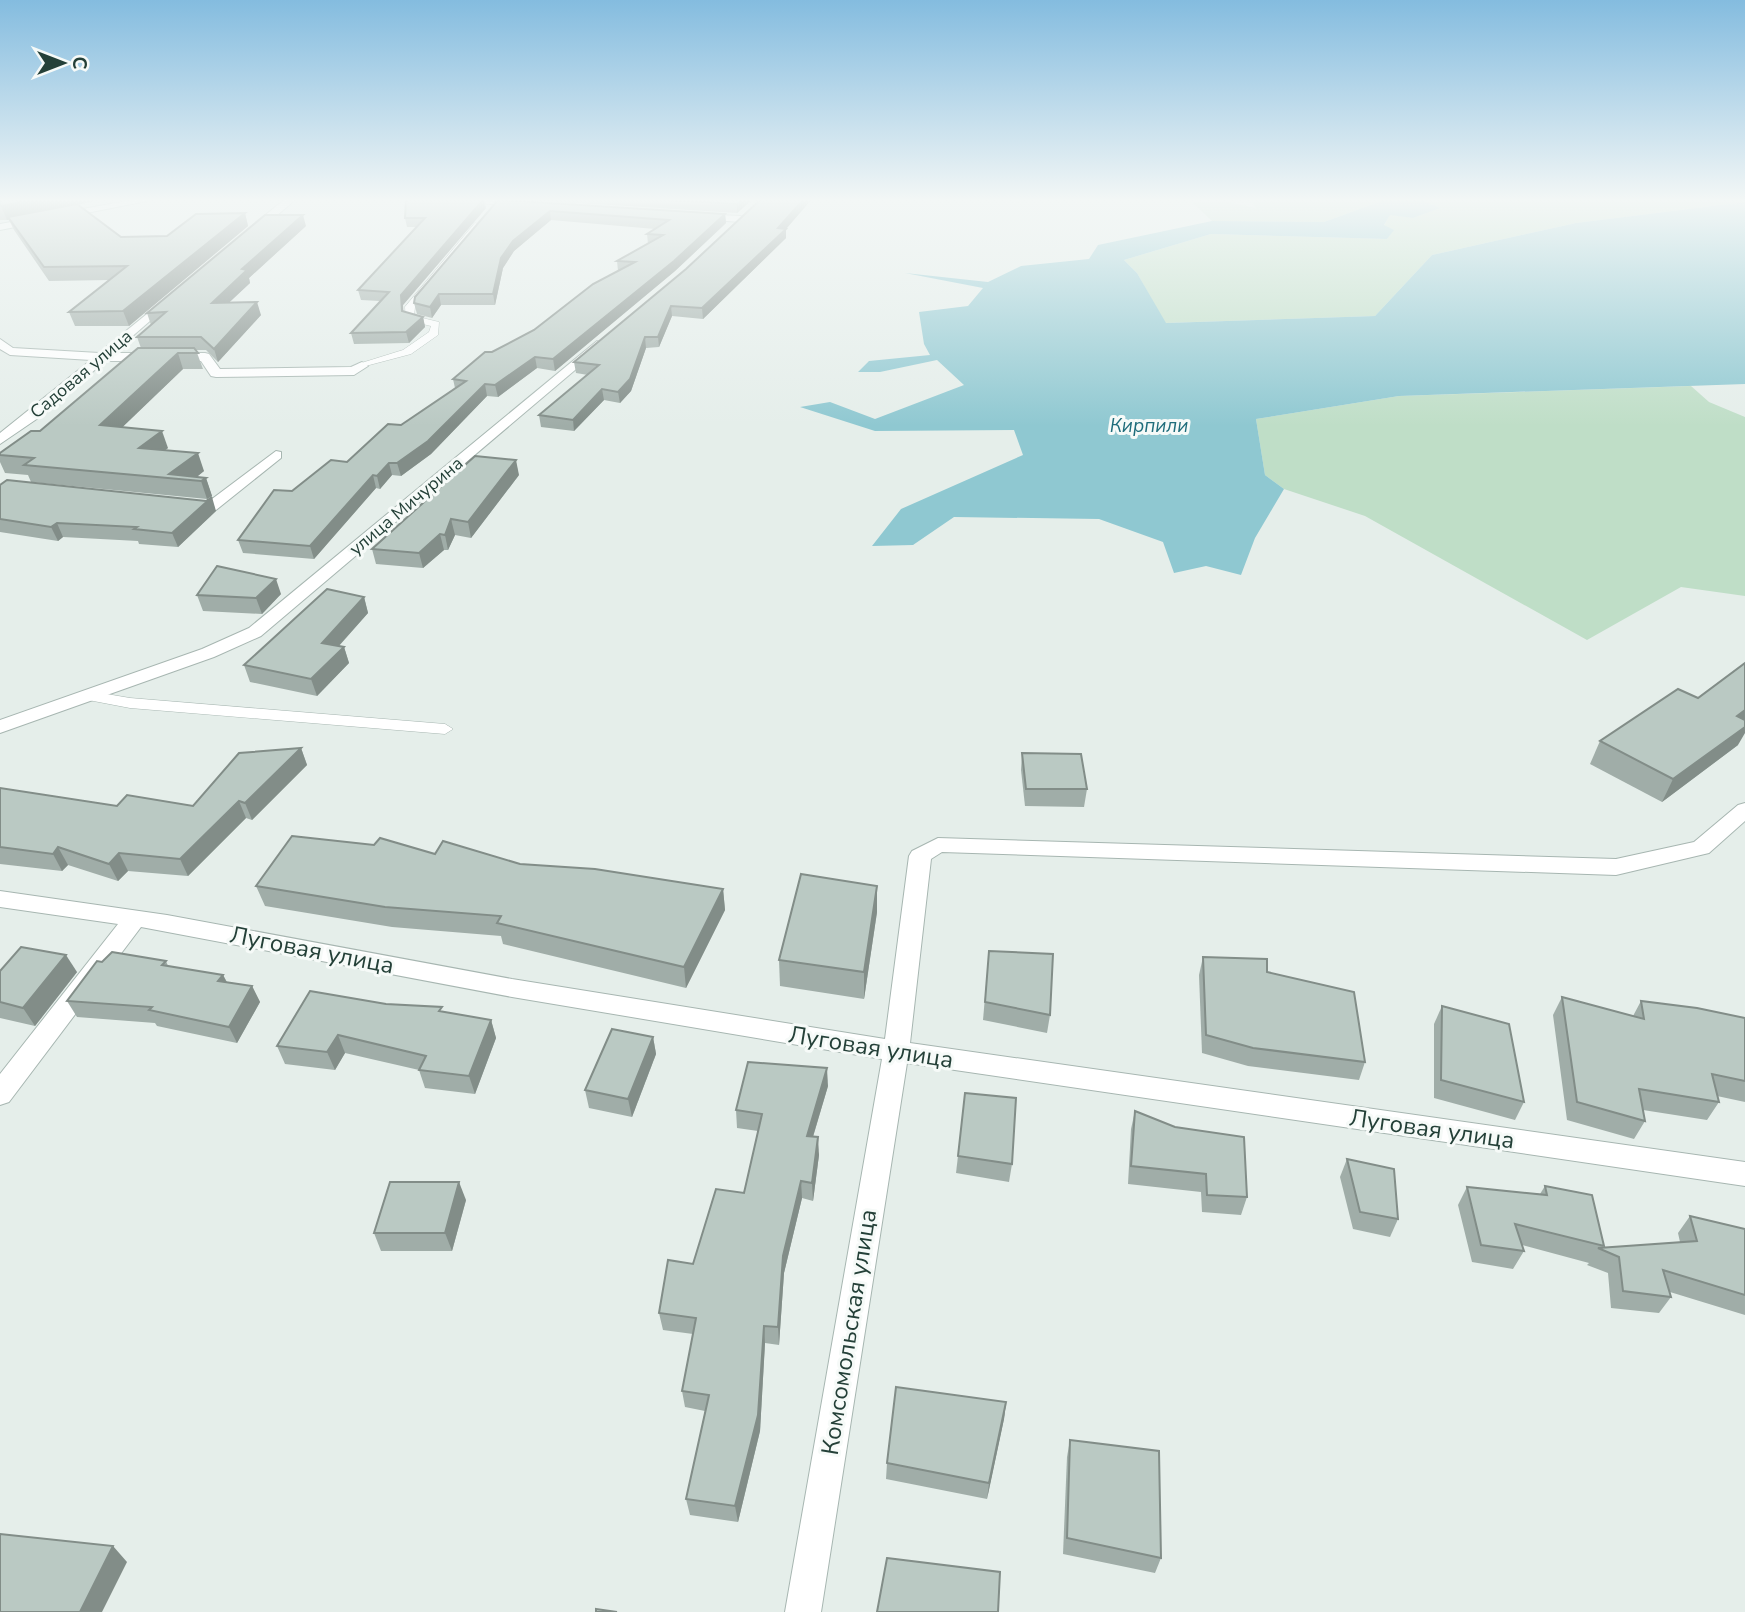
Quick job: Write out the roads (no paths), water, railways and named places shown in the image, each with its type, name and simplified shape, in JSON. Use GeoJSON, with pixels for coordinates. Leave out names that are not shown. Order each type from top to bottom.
{"type":"FeatureCollection","features":[{"type":"Feature","properties":{"kind":"street","name":"Садовая улица"},"geometry":{"type":"LineString","coordinates":[[0,440],[39,411],[178,292]]}},
{"type":"Feature","properties":{"kind":"street","name":"улица Мичурина"},"geometry":{"type":"LineString","coordinates":[[0,727],[208,653],[255,632],[608,335]]}},
{"type":"Feature","properties":{"kind":"street"},"geometry":{"type":"LineString","coordinates":[[0,343],[10,351],[100,357],[205,357],[216,373],[355,371],[362,366]]}},
{"type":"Feature","properties":{"kind":"street"},"geometry":{"type":"LineString","coordinates":[[171,503],[211,507],[276,455]]}},
{"type":"Feature","properties":{"kind":"street","name":"Комсомольская улица"},"geometry":{"type":"LineString","coordinates":[[803,1612],[896,1051],[920,856],[938,845],[1616,867],[1701,848],[1745,810]]}},
{"type":"Feature","properties":{"kind":"street","name":"Луговая улица"},"geometry":{"type":"LineString","coordinates":[[0,899],[136,918],[512,988],[896,1051],[1745,1174]]}},
{"type":"Feature","properties":{"kind":"street"},"geometry":{"type":"LineString","coordinates":[[0,1094],[103,956],[136,918]]}},
{"type":"Feature","properties":{"kind":"lane"},"geometry":{"type":"LineString","coordinates":[[362,366],[407,352],[434,333],[436,324],[409,318],[410,307],[437,275]]}},
{"type":"Feature","properties":{"kind":"lane"},"geometry":{"type":"LineString","coordinates":[[89,695],[130,703],[445,729]]}},
{"type":"Feature","properties":{"kind":"water","name":"Кирпили"},"geometry":{"type":"Polygon","coordinates":[[[917,275],[988,282],[1002,275],[1138,275],[1166,323],[1375,316],[1413,275],[1745,275],[1745,384],[1399,396],[1256,419],[1265,475],[1284,489],[1255,538],[1241,575],[1206,566],[1174,573],[1163,542],[1099,519],[954,517],[913,545],[872,546],[901,509],[1023,455],[1014,430],[875,431],[800,407],[830,402],[875,419],[964,385],[937,360],[880,372],[858,372],[869,361],[930,355],[924,344],[919,312],[968,306],[983,288],[917,275]]]}}]}
